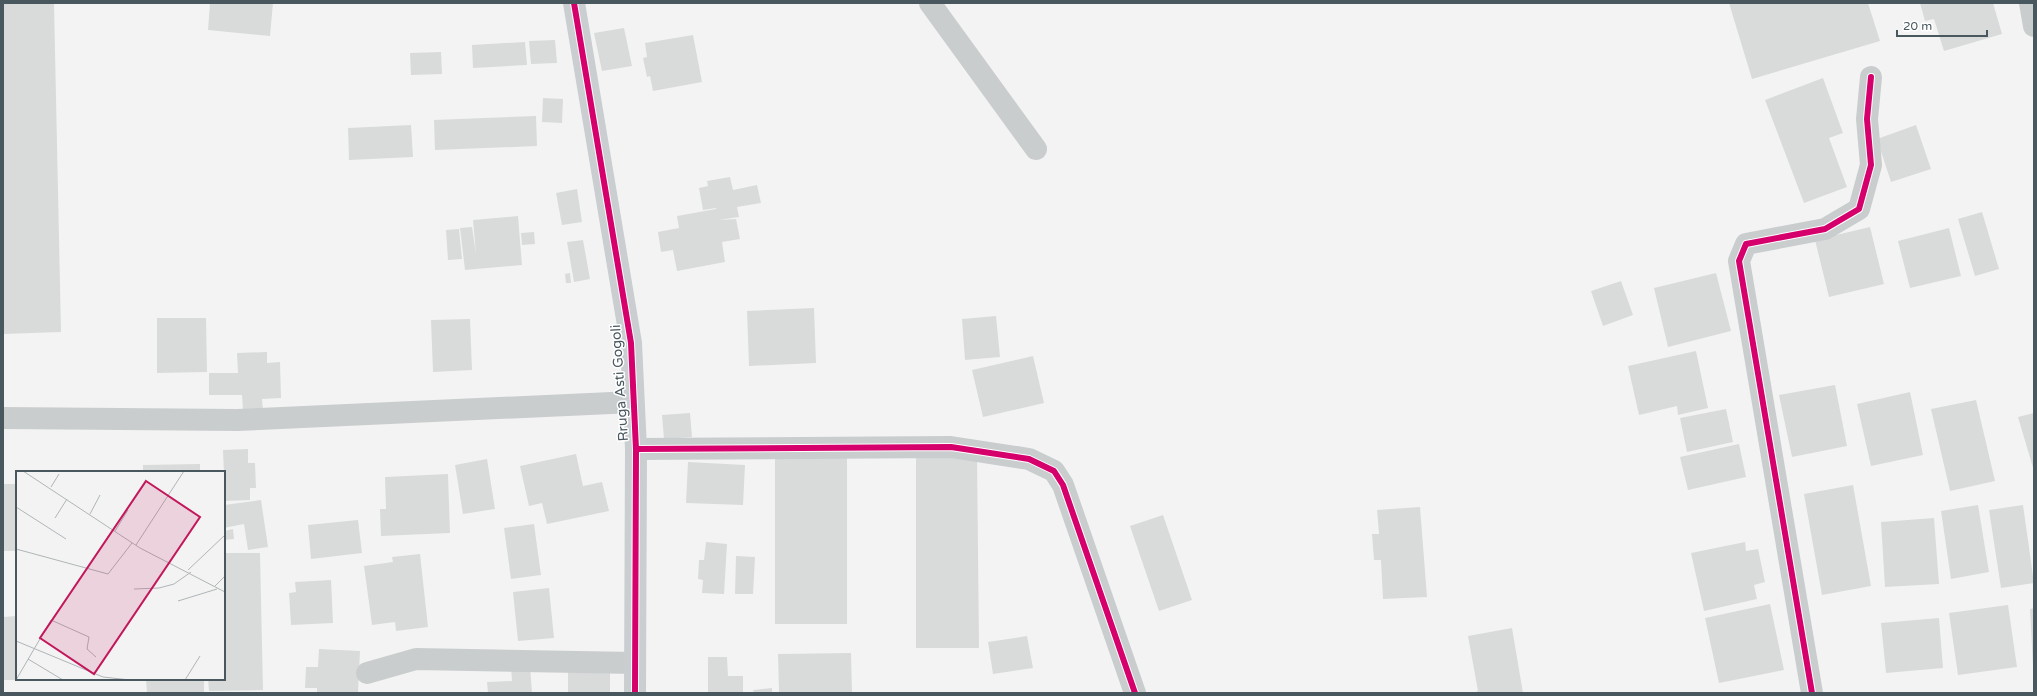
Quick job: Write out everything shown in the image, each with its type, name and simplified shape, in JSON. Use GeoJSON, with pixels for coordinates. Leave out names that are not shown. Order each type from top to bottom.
{"type":"FeatureCollection","features":[{"type":"Feature","properties":{"kind":"street","name":"Rruga Asti Gogoli"},"geometry":{"type":"LineString","coordinates":[[574,3],[631,343],[636,449],[635,693]]}},
{"type":"Feature","properties":{"kind":"street"},"geometry":{"type":"LineString","coordinates":[[930,3],[1036,149]]}},
{"type":"Feature","properties":{"kind":"street"},"geometry":{"type":"LineString","coordinates":[[2030,3],[2034,26]]}},
{"type":"Feature","properties":{"kind":"street"},"geometry":{"type":"LineString","coordinates":[[1812,693],[1739,261],[1746,244],[1824,229],[1859,208],[1871,165],[1867,119],[1871,77]]}},
{"type":"Feature","properties":{"kind":"street"},"geometry":{"type":"LineString","coordinates":[[3,418],[237,420],[633,402]]}},
{"type":"Feature","properties":{"kind":"street"},"geometry":{"type":"LineString","coordinates":[[636,449],[951,447],[1029,459],[1054,472],[1063,485],[1135,693]]}},
{"type":"Feature","properties":{"kind":"street"},"geometry":{"type":"LineString","coordinates":[[367,673],[416,659],[635,662]]}},
{"type":"Feature","properties":{"kind":"building"},"geometry":{"type":"Polygon","coordinates":[[[3,3],[54,3],[61,332],[3,334],[3,3]]]}},
{"type":"Feature","properties":{"kind":"building"},"geometry":{"type":"Polygon","coordinates":[[[210,3],[273,3],[270,36],[208,30],[210,3]]]}},
{"type":"Feature","properties":{"kind":"building"},"geometry":{"type":"Polygon","coordinates":[[[1729,3],[1868,3],[1880,41],[1752,79],[1729,3]]]}},
{"type":"Feature","properties":{"kind":"building"},"geometry":{"type":"Polygon","coordinates":[[[1920,3],[1993,3],[2002,34],[1944,51],[1934,19],[1925,21],[1920,3]]]}},
{"type":"Feature","properties":{"kind":"building"},"geometry":{"type":"Polygon","coordinates":[[[624,28],[632,66],[602,71],[594,33],[624,28]]]}},
{"type":"Feature","properties":{"kind":"building"},"geometry":{"type":"Polygon","coordinates":[[[693,35],[702,82],[653,91],[650,76],[647,77],[643,58],[647,57],[645,43],[693,35]]]}},
{"type":"Feature","properties":{"kind":"building"},"geometry":{"type":"Polygon","coordinates":[[[555,40],[557,63],[531,64],[529,41],[555,40]]]}},
{"type":"Feature","properties":{"kind":"building"},"geometry":{"type":"Polygon","coordinates":[[[525,42],[527,65],[473,68],[472,45],[525,42]]]}},
{"type":"Feature","properties":{"kind":"building"},"geometry":{"type":"Polygon","coordinates":[[[441,52],[442,74],[411,75],[410,53],[441,52]]]}},
{"type":"Feature","properties":{"kind":"building"},"geometry":{"type":"Polygon","coordinates":[[[1823,78],[1843,133],[1829,138],[1847,187],[1804,203],[1765,100],[1823,78]]]}},
{"type":"Feature","properties":{"kind":"building"},"geometry":{"type":"Polygon","coordinates":[[[543,98],[563,99],[562,123],[542,122],[543,98]]]}},
{"type":"Feature","properties":{"kind":"building"},"geometry":{"type":"Polygon","coordinates":[[[536,116],[537,146],[435,150],[434,120],[536,116]]]}},
{"type":"Feature","properties":{"kind":"building"},"geometry":{"type":"Polygon","coordinates":[[[411,125],[413,157],[349,160],[348,128],[411,125]]]}},
{"type":"Feature","properties":{"kind":"building"},"geometry":{"type":"Polygon","coordinates":[[[1916,125],[1931,169],[1891,182],[1877,139],[1916,125]]]}},
{"type":"Feature","properties":{"kind":"building"},"geometry":{"type":"Polygon","coordinates":[[[730,177],[733,190],[757,185],[761,203],[737,207],[739,217],[718,220],[736,219],[740,239],[722,242],[725,262],[677,271],[673,250],[661,252],[658,232],[679,228],[677,216],[716,209],[703,210],[699,188],[708,186],[707,181],[730,177]]]}},
{"type":"Feature","properties":{"kind":"building"},"geometry":{"type":"Polygon","coordinates":[[[577,189],[582,222],[562,225],[556,193],[577,189]]]}},
{"type":"Feature","properties":{"kind":"building"},"geometry":{"type":"Polygon","coordinates":[[[1982,212],[1999,269],[1975,276],[1958,219],[1982,212]]]}},
{"type":"Feature","properties":{"kind":"building"},"geometry":{"type":"Polygon","coordinates":[[[518,216],[522,265],[465,270],[460,228],[472,227],[476,254],[473,220],[518,216]]]}},
{"type":"Feature","properties":{"kind":"building"},"geometry":{"type":"Polygon","coordinates":[[[1870,227],[1884,284],[1829,297],[1815,240],[1870,227]]]}},
{"type":"Feature","properties":{"kind":"building"},"geometry":{"type":"Polygon","coordinates":[[[1949,228],[1961,276],[1910,288],[1898,241],[1949,228]]]}},
{"type":"Feature","properties":{"kind":"building"},"geometry":{"type":"Polygon","coordinates":[[[459,229],[462,259],[448,260],[446,230],[459,229]]]}},
{"type":"Feature","properties":{"kind":"building"},"geometry":{"type":"Polygon","coordinates":[[[534,232],[535,244],[522,245],[521,233],[534,232]]]}},
{"type":"Feature","properties":{"kind":"building"},"geometry":{"type":"Polygon","coordinates":[[[583,240],[590,279],[574,282],[567,242],[583,240]]]}},
{"type":"Feature","properties":{"kind":"building"},"geometry":{"type":"Polygon","coordinates":[[[570,273],[571,283],[566,283],[565,274],[570,273]]]}},
{"type":"Feature","properties":{"kind":"building"},"geometry":{"type":"Polygon","coordinates":[[[1716,273],[1731,331],[1668,347],[1654,288],[1716,273]]]}},
{"type":"Feature","properties":{"kind":"building"},"geometry":{"type":"Polygon","coordinates":[[[1621,281],[1633,315],[1603,326],[1591,291],[1621,281]]]}},
{"type":"Feature","properties":{"kind":"building"},"geometry":{"type":"Polygon","coordinates":[[[814,308],[816,363],[749,366],[747,311],[814,308]]]}},
{"type":"Feature","properties":{"kind":"building"},"geometry":{"type":"Polygon","coordinates":[[[996,316],[1000,357],[965,360],[962,319],[996,316]]]}},
{"type":"Feature","properties":{"kind":"building"},"geometry":{"type":"Polygon","coordinates":[[[157,318],[206,318],[207,372],[157,373],[157,318]]]}},
{"type":"Feature","properties":{"kind":"building"},"geometry":{"type":"Polygon","coordinates":[[[470,319],[472,370],[433,372],[431,320],[470,319]]]}},
{"type":"Feature","properties":{"kind":"building"},"geometry":{"type":"Polygon","coordinates":[[[1696,351],[1708,408],[1678,415],[1677,406],[1639,415],[1628,366],[1696,351]]]}},
{"type":"Feature","properties":{"kind":"building"},"geometry":{"type":"Polygon","coordinates":[[[267,352],[267,363],[280,362],[281,398],[262,399],[263,410],[243,410],[242,395],[209,395],[209,373],[238,373],[237,353],[267,352]]]}},
{"type":"Feature","properties":{"kind":"building"},"geometry":{"type":"Polygon","coordinates":[[[1033,356],[1044,403],[983,417],[972,370],[1033,356]]]}},
{"type":"Feature","properties":{"kind":"building"},"geometry":{"type":"Polygon","coordinates":[[[1835,385],[1847,446],[1792,457],[1779,395],[1835,385]]]}},
{"type":"Feature","properties":{"kind":"building"},"geometry":{"type":"Polygon","coordinates":[[[1910,392],[1923,455],[1871,466],[1857,404],[1910,392]]]}},
{"type":"Feature","properties":{"kind":"building"},"geometry":{"type":"Polygon","coordinates":[[[1976,400],[1995,481],[1950,491],[1931,409],[1976,400]]]}},
{"type":"Feature","properties":{"kind":"building"},"geometry":{"type":"Polygon","coordinates":[[[1726,409],[1733,442],[1687,452],[1680,418],[1726,409]]]}},
{"type":"Feature","properties":{"kind":"building"},"geometry":{"type":"Polygon","coordinates":[[[690,413],[692,437],[664,439],[662,415],[690,413]]]}},
{"type":"Feature","properties":{"kind":"building"},"geometry":{"type":"Polygon","coordinates":[[[2034,413],[2034,471],[2018,417],[2034,413]]]}},
{"type":"Feature","properties":{"kind":"building"},"geometry":{"type":"Polygon","coordinates":[[[1739,444],[1746,477],[1688,490],[1680,457],[1739,444]]]}},
{"type":"Feature","properties":{"kind":"building"},"geometry":{"type":"Polygon","coordinates":[[[248,449],[248,463],[255,463],[256,488],[250,488],[250,500],[225,501],[223,450],[248,449]]]}},
{"type":"Feature","properties":{"kind":"building"},"geometry":{"type":"Polygon","coordinates":[[[576,454],[583,486],[602,482],[609,511],[547,524],[542,503],[529,506],[520,466],[576,454]]]}},
{"type":"Feature","properties":{"kind":"building"},"geometry":{"type":"Polygon","coordinates":[[[916,455],[977,455],[979,648],[916,648],[916,455]]]}},
{"type":"Feature","properties":{"kind":"building"},"geometry":{"type":"Polygon","coordinates":[[[775,457],[847,457],[847,624],[775,624],[775,457]]]}},
{"type":"Feature","properties":{"kind":"building"},"geometry":{"type":"Polygon","coordinates":[[[487,459],[495,509],[463,514],[455,465],[487,459]]]}},
{"type":"Feature","properties":{"kind":"building"},"geometry":{"type":"Polygon","coordinates":[[[688,462],[745,465],[743,505],[686,503],[688,462]]]}},
{"type":"Feature","properties":{"kind":"building"},"geometry":{"type":"Polygon","coordinates":[[[200,464],[200,471],[143,471],[143,465],[200,464]]]}},
{"type":"Feature","properties":{"kind":"building"},"geometry":{"type":"Polygon","coordinates":[[[448,474],[450,533],[381,536],[380,509],[386,509],[385,477],[448,474]]]}},
{"type":"Feature","properties":{"kind":"building"},"geometry":{"type":"Polygon","coordinates":[[[3,484],[16,484],[16,551],[3,551],[3,484]]]}},
{"type":"Feature","properties":{"kind":"building"},"geometry":{"type":"Polygon","coordinates":[[[1853,485],[1871,586],[1822,595],[1804,494],[1853,485]]]}},
{"type":"Feature","properties":{"kind":"building"},"geometry":{"type":"Polygon","coordinates":[[[261,500],[268,547],[248,550],[244,524],[225,528],[225,505],[261,500]]]}},
{"type":"Feature","properties":{"kind":"building"},"geometry":{"type":"Polygon","coordinates":[[[1978,505],[1989,572],[1951,579],[1941,511],[1978,505]]]}},
{"type":"Feature","properties":{"kind":"building"},"geometry":{"type":"Polygon","coordinates":[[[2023,505],[2034,583],[2001,588],[1989,510],[2023,505]]]}},
{"type":"Feature","properties":{"kind":"building"},"geometry":{"type":"Polygon","coordinates":[[[1420,507],[1427,597],[1383,599],[1381,560],[1374,560],[1372,534],[1379,534],[1377,510],[1420,507]]]}},
{"type":"Feature","properties":{"kind":"building"},"geometry":{"type":"Polygon","coordinates":[[[1163,515],[1192,600],[1159,611],[1130,526],[1163,515]]]}},
{"type":"Feature","properties":{"kind":"building"},"geometry":{"type":"Polygon","coordinates":[[[1934,518],[1939,584],[1885,587],[1881,522],[1934,518]]]}},
{"type":"Feature","properties":{"kind":"building"},"geometry":{"type":"Polygon","coordinates":[[[358,520],[362,553],[311,559],[308,525],[358,520]]]}},
{"type":"Feature","properties":{"kind":"building"},"geometry":{"type":"Polygon","coordinates":[[[534,524],[541,575],[511,579],[504,528],[534,524]]]}},
{"type":"Feature","properties":{"kind":"building"},"geometry":{"type":"Polygon","coordinates":[[[233,529],[234,539],[225,540],[225,531],[233,529]]]}},
{"type":"Feature","properties":{"kind":"building"},"geometry":{"type":"Polygon","coordinates":[[[706,542],[727,544],[724,594],[702,593],[703,580],[698,579],[699,560],[704,560],[706,542]]]}},
{"type":"Feature","properties":{"kind":"building"},"geometry":{"type":"Polygon","coordinates":[[[1745,542],[1746,551],[1758,549],[1765,582],[1754,585],[1757,599],[1704,611],[1691,553],[1745,542]]]}},
{"type":"Feature","properties":{"kind":"building"},"geometry":{"type":"Polygon","coordinates":[[[225,553],[260,553],[263,690],[209,691],[208,680],[225,680],[225,553]]]}},
{"type":"Feature","properties":{"kind":"building"},"geometry":{"type":"Polygon","coordinates":[[[420,554],[428,627],[396,631],[395,622],[372,625],[364,566],[393,562],[392,557],[420,554]]]}},
{"type":"Feature","properties":{"kind":"building"},"geometry":{"type":"Polygon","coordinates":[[[736,556],[755,557],[753,594],[735,594],[736,556]]]}},
{"type":"Feature","properties":{"kind":"building"},"geometry":{"type":"Polygon","coordinates":[[[331,580],[333,623],[291,625],[289,593],[296,592],[295,582],[331,580]]]}},
{"type":"Feature","properties":{"kind":"building"},"geometry":{"type":"Polygon","coordinates":[[[549,588],[554,638],[518,641],[513,592],[549,588]]]}},
{"type":"Feature","properties":{"kind":"building"},"geometry":{"type":"Polygon","coordinates":[[[1770,604],[1784,670],[1719,683],[1705,618],[1770,604]]]}},
{"type":"Feature","properties":{"kind":"building"},"geometry":{"type":"Polygon","coordinates":[[[2008,605],[2017,667],[1958,675],[1949,613],[2008,605]]]}},
{"type":"Feature","properties":{"kind":"building"},"geometry":{"type":"Polygon","coordinates":[[[2034,608],[2034,667],[2033,667],[2030,609],[2034,608]]]}},
{"type":"Feature","properties":{"kind":"building"},"geometry":{"type":"Polygon","coordinates":[[[16,616],[16,680],[3,680],[3,617],[16,616]]]}},
{"type":"Feature","properties":{"kind":"building"},"geometry":{"type":"Polygon","coordinates":[[[1939,618],[1943,668],[1886,673],[1881,623],[1939,618]]]}},
{"type":"Feature","properties":{"kind":"building"},"geometry":{"type":"Polygon","coordinates":[[[1512,628],[1523,693],[1473,693],[1478,691],[1468,636],[1512,628]]]}},
{"type":"Feature","properties":{"kind":"building"},"geometry":{"type":"Polygon","coordinates":[[[1027,636],[1033,668],[993,674],[988,642],[1027,636]]]}},
{"type":"Feature","properties":{"kind":"building"},"geometry":{"type":"Polygon","coordinates":[[[319,649],[360,651],[358,693],[317,693],[317,688],[305,688],[306,667],[318,667],[319,649]]]}},
{"type":"Feature","properties":{"kind":"building"},"geometry":{"type":"Polygon","coordinates":[[[851,653],[852,693],[779,693],[778,654],[851,653]]]}},
{"type":"Feature","properties":{"kind":"building"},"geometry":{"type":"Polygon","coordinates":[[[708,657],[727,657],[728,676],[743,676],[743,693],[708,693],[708,657]]]}},
{"type":"Feature","properties":{"kind":"building"},"geometry":{"type":"Polygon","coordinates":[[[530,666],[532,693],[488,693],[487,682],[512,681],[511,667],[530,666]]]}},
{"type":"Feature","properties":{"kind":"building"},"geometry":{"type":"Polygon","coordinates":[[[568,671],[610,672],[610,693],[568,693],[568,671]]]}},
{"type":"Feature","properties":{"kind":"building"},"geometry":{"type":"Polygon","coordinates":[[[146,680],[204,680],[204,693],[147,693],[146,680]]]}},
{"type":"Feature","properties":{"kind":"building"},"geometry":{"type":"Polygon","coordinates":[[[772,688],[772,693],[754,693],[753,690],[772,688]]]}},
{"type":"Feature","properties":{"kind":"cycle path"},"geometry":{"type":"LineString","coordinates":[[574,3],[631,343],[636,449],[635,693]]}},
{"type":"Feature","properties":{"kind":"cycle path"},"geometry":{"type":"LineString","coordinates":[[1812,693],[1739,261],[1746,244],[1825,229],[1859,209],[1871,165],[1867,119],[1871,77]]}},
{"type":"Feature","properties":{"kind":"cycle path"},"geometry":{"type":"LineString","coordinates":[[636,449],[951,447],[1029,459],[1054,471],[1063,485],[1135,693]]}}]}
